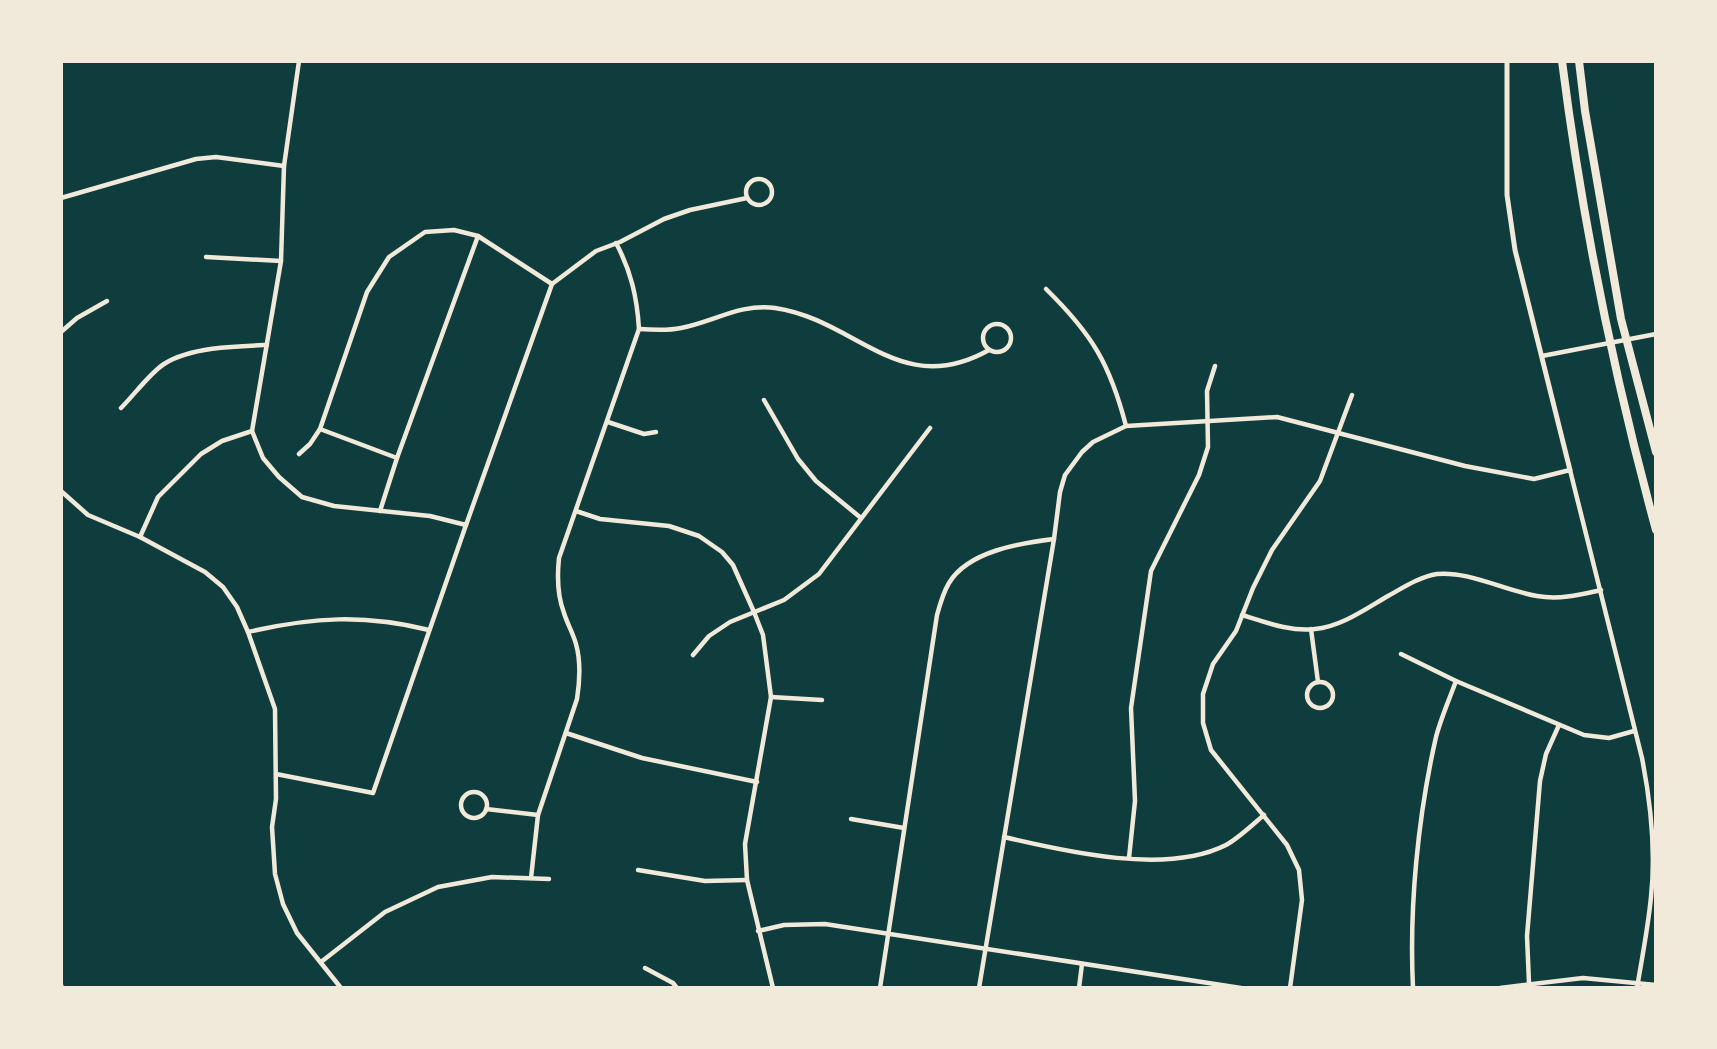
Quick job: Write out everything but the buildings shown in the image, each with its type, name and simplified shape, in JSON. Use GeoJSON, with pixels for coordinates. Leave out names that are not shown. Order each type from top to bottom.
{"type":"FeatureCollection","features":[{"type":"Feature","properties":{"kind":"highway"},"geometry":{"type":"LineString","coordinates":[[1562,61],[1569,117],[1605,323],[1656,530]]}},
{"type":"Feature","properties":{"kind":"highway"},"geometry":{"type":"LineString","coordinates":[[1582,61],[1585,111],[1621,319],[1656,452]]}},
{"type":"Feature","properties":{"kind":"street"},"geometry":{"type":"LineString","coordinates":[[299,61],[284,166],[281,261],[252,431],[263,458],[302,497],[334,506],[430,516],[466,525]]}},
{"type":"Feature","properties":{"kind":"street"},"geometry":{"type":"LineString","coordinates":[[1507,61],[1507,195],[1515,250],[1634,731],[1643,758],[1650,801],[1653,851],[1651,896],[1638,985]]}},
{"type":"Feature","properties":{"kind":"street"},"geometry":{"type":"LineString","coordinates":[[61,198],[197,159],[216,157],[284,166]]}},
{"type":"Feature","properties":{"kind":"street"},"geometry":{"type":"LineString","coordinates":[[276,774],[373,793],[552,284],[596,251],[664,219],[690,210],[747,198],[757,205],[765,204],[772,194],[771,186],[764,179],[751,181],[746,189],[747,198]]}},
{"type":"Feature","properties":{"kind":"street"},"geometry":{"type":"LineString","coordinates":[[299,454],[320,429],[367,292],[388,257],[425,232],[454,230],[478,236],[552,284]]}},
{"type":"Feature","properties":{"kind":"street"},"geometry":{"type":"LineString","coordinates":[[380,512],[478,236]]}},
{"type":"Feature","properties":{"kind":"street"},"geometry":{"type":"LineString","coordinates":[[531,878],[538,815],[577,699],[580,664],[576,643],[562,610],[557,583],[559,558],[639,329],[637,299],[627,264],[616,243]]}},
{"type":"Feature","properties":{"kind":"street"},"geometry":{"type":"LineString","coordinates":[[205,257],[281,261]]}},
{"type":"Feature","properties":{"kind":"street"},"geometry":{"type":"LineString","coordinates":[[1046,289],[1093,341],[1116,386],[1126,426]]}},
{"type":"Feature","properties":{"kind":"street"},"geometry":{"type":"LineString","coordinates":[[61,332],[77,318],[107,301]]}},
{"type":"Feature","properties":{"kind":"street"},"geometry":{"type":"LineString","coordinates":[[639,329],[679,329],[747,308],[771,307],[797,312],[817,320],[906,364],[942,368],[968,361],[989,350],[1003,352],[1010,346],[1012,337],[1007,328],[995,325],[987,329],[983,338],[989,350]]}},
{"type":"Feature","properties":{"kind":"street"},"geometry":{"type":"LineString","coordinates":[[1542,356],[1656,334]]}},
{"type":"Feature","properties":{"kind":"street"},"geometry":{"type":"LineString","coordinates":[[121,408],[164,363],[223,347],[267,345]]}},
{"type":"Feature","properties":{"kind":"street"},"geometry":{"type":"LineString","coordinates":[[1129,858],[1135,801],[1131,708],[1151,571],[1199,475],[1208,447],[1208,391],[1215,366]]}},
{"type":"Feature","properties":{"kind":"street"},"geometry":{"type":"LineString","coordinates":[[1290,988],[1302,900],[1299,870],[1287,845],[1211,750],[1203,723],[1203,694],[1213,664],[1236,631],[1272,550],[1320,481],[1352,395]]}},
{"type":"Feature","properties":{"kind":"street"},"geometry":{"type":"LineString","coordinates":[[764,400],[798,459],[816,481],[861,518]]}},
{"type":"Feature","properties":{"kind":"street"},"geometry":{"type":"LineString","coordinates":[[979,988],[1060,492],[1065,475],[1093,442],[1126,426],[1277,417],[1465,466],[1534,479],[1570,470]]}},
{"type":"Feature","properties":{"kind":"street"},"geometry":{"type":"LineString","coordinates":[[608,422],[644,434],[656,432]]}},
{"type":"Feature","properties":{"kind":"street"},"geometry":{"type":"LineString","coordinates":[[693,655],[709,636],[730,622],[784,600],[819,574],[930,428]]}},
{"type":"Feature","properties":{"kind":"street"},"geometry":{"type":"LineString","coordinates":[[320,429],[397,458]]}},
{"type":"Feature","properties":{"kind":"street"},"geometry":{"type":"LineString","coordinates":[[140,537],[158,497],[201,454],[222,441],[252,431]]}},
{"type":"Feature","properties":{"kind":"street"},"geometry":{"type":"LineString","coordinates":[[61,491],[88,515],[140,537],[205,572],[223,587],[237,607],[275,709],[276,799],[272,827],[275,874],[283,904],[297,933],[341,988]]}},
{"type":"Feature","properties":{"kind":"street"},"geometry":{"type":"LineString","coordinates":[[576,511],[600,519],[669,526],[699,536],[722,552],[733,565],[754,612],[763,635],[771,697],[745,845],[747,880],[772,987]]}},
{"type":"Feature","properties":{"kind":"street"},"geometry":{"type":"LineString","coordinates":[[880,988],[937,615],[950,581],[963,567],[1013,544],[1054,539]]}},
{"type":"Feature","properties":{"kind":"street"},"geometry":{"type":"LineString","coordinates":[[1242,615],[1273,624],[1318,629],[1350,617],[1418,579],[1439,574],[1462,576],[1538,596],[1567,598],[1601,590]]}},
{"type":"Feature","properties":{"kind":"street"},"geometry":{"type":"LineString","coordinates":[[248,632],[324,618],[400,623],[429,630]]}},
{"type":"Feature","properties":{"kind":"street"},"geometry":{"type":"LineString","coordinates":[[1311,629],[1318,682]]}},
{"type":"Feature","properties":{"kind":"street"},"geometry":{"type":"LineString","coordinates":[[1401,654],[1455,681],[1584,735],[1609,738],[1634,731]]}},
{"type":"Feature","properties":{"kind":"street"},"geometry":{"type":"LineString","coordinates":[[1413,988],[1410,940],[1421,828],[1437,736],[1455,681]]}},
{"type":"Feature","properties":{"kind":"street"},"geometry":{"type":"LineString","coordinates":[[1318,682],[1328,684],[1333,697],[1331,702],[1322,708],[1314,707],[1307,695],[1311,685],[1318,682]]}},
{"type":"Feature","properties":{"kind":"street"},"geometry":{"type":"LineString","coordinates":[[771,697],[822,700]]}},
{"type":"Feature","properties":{"kind":"street"},"geometry":{"type":"LineString","coordinates":[[1529,983],[1527,936],[1540,781],[1546,754],[1559,725]]}},
{"type":"Feature","properties":{"kind":"street"},"geometry":{"type":"LineString","coordinates":[[566,733],[642,758],[758,782]]}},
{"type":"Feature","properties":{"kind":"street"},"geometry":{"type":"LineString","coordinates":[[468,792],[477,792],[486,801],[486,809],[478,818],[470,817],[461,808],[462,799],[468,792]]}},
{"type":"Feature","properties":{"kind":"street"},"geometry":{"type":"LineString","coordinates":[[486,809],[538,815]]}},
{"type":"Feature","properties":{"kind":"street"},"geometry":{"type":"LineString","coordinates":[[1004,837],[1052,849],[1148,860],[1195,857],[1228,844],[1264,815]]}},
{"type":"Feature","properties":{"kind":"street"},"geometry":{"type":"LineString","coordinates":[[851,819],[904,828]]}},
{"type":"Feature","properties":{"kind":"street"},"geometry":{"type":"LineString","coordinates":[[638,870],[705,881],[747,880]]}},
{"type":"Feature","properties":{"kind":"street"},"geometry":{"type":"LineString","coordinates":[[321,962],[386,912],[438,887],[492,877],[549,879]]}},
{"type":"Feature","properties":{"kind":"street"},"geometry":{"type":"LineString","coordinates":[[758,931],[784,925],[825,924],[1241,988]]}},
{"type":"Feature","properties":{"kind":"street"},"geometry":{"type":"LineString","coordinates":[[1079,988],[1082,964]]}},
{"type":"Feature","properties":{"kind":"street"},"geometry":{"type":"LineString","coordinates":[[645,968],[673,983],[677,988]]}},
{"type":"Feature","properties":{"kind":"street"},"geometry":{"type":"LineString","coordinates":[[1500,988],[1583,978],[1656,985]]}}]}
